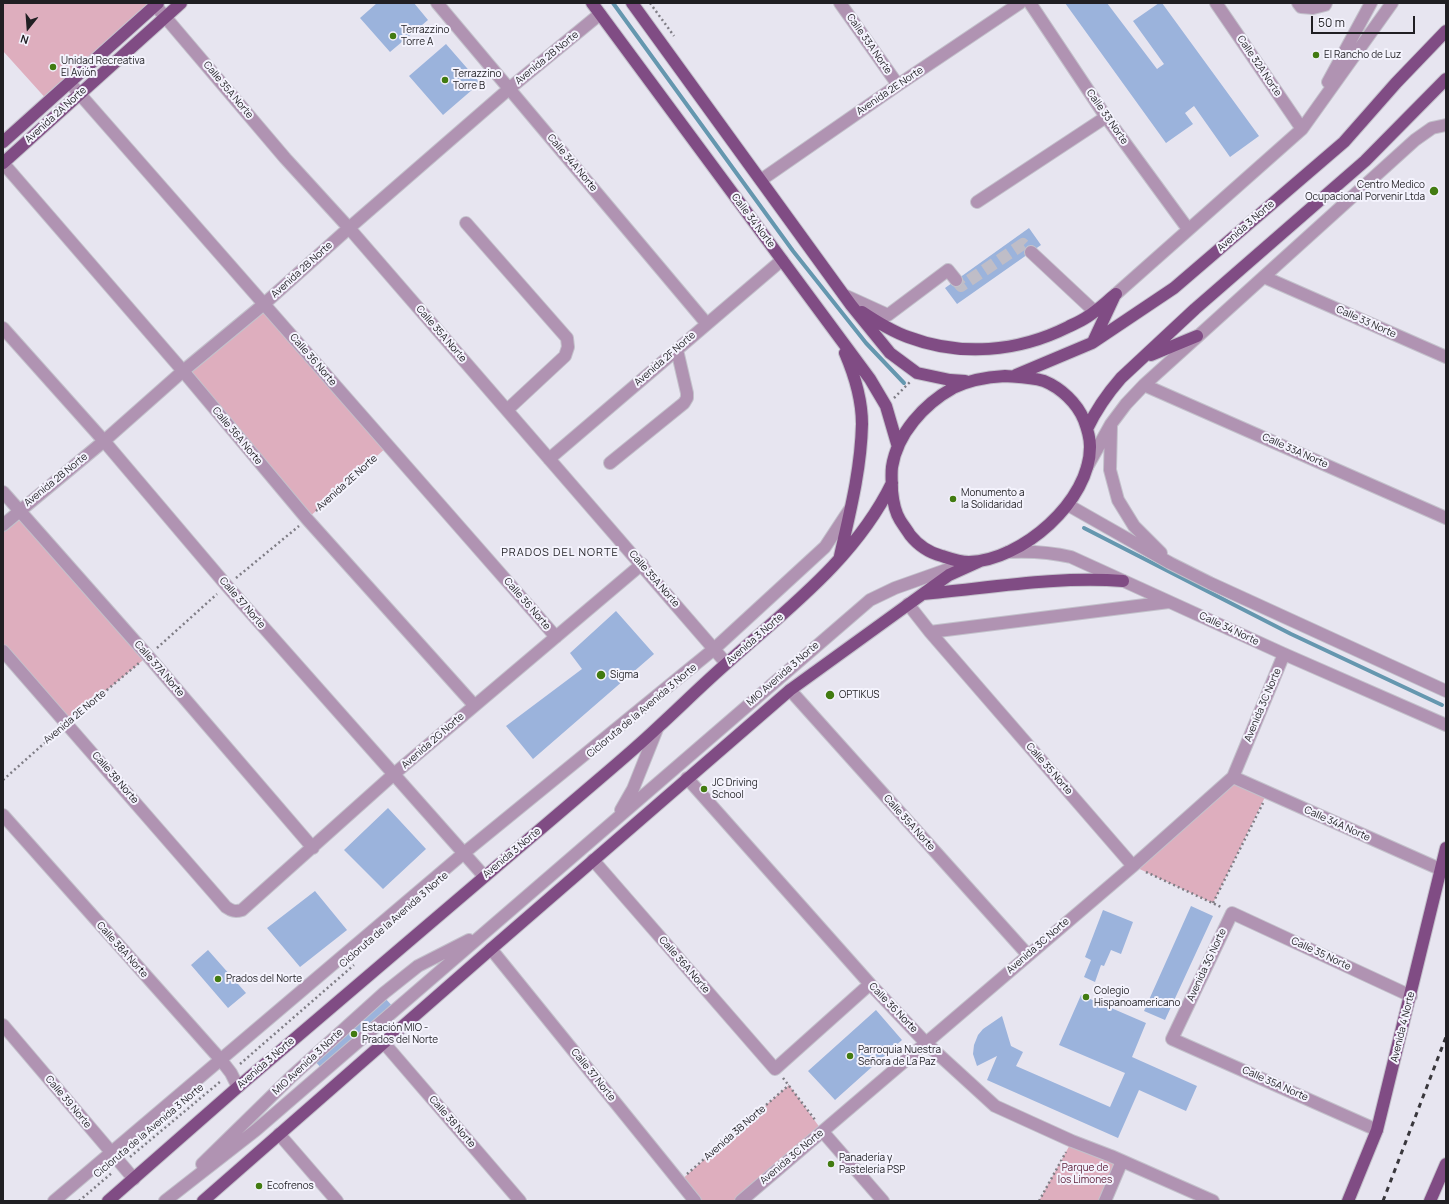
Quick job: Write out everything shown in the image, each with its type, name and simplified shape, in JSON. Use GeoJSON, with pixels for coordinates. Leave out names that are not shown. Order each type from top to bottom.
{"type":"FeatureCollection","features":[{"type":"Feature","properties":{"kind":"main road","name":"Avenida 2A Norte"},"geometry":{"type":"LineString","coordinates":[[3,163],[181,3]]}},
{"type":"Feature","properties":{"kind":"main road","name":"Calle 34 Norte"},"geometry":{"type":"LineString","coordinates":[[592,3],[870,379],[886,406],[898,447]]}},
{"type":"Feature","properties":{"kind":"main road"},"geometry":{"type":"LineString","coordinates":[[632,3],[848,300],[890,353],[917,373],[950,380],[970,381]]}},
{"type":"Feature","properties":{"kind":"main road","name":"Avenida 2A Norte"},"geometry":{"type":"LineString","coordinates":[[3,142],[157,4]]}},
{"type":"Feature","properties":{"kind":"main road","name":"Avenida 3 Norte"},"geometry":{"type":"LineString","coordinates":[[1012,377],[1092,343],[1174,288],[1344,142],[1396,83],[1446,31]]}},
{"type":"Feature","properties":{"kind":"main road"},"geometry":{"type":"LineString","coordinates":[[1087,430],[1095,412],[1122,378],[1196,309],[1365,161],[1446,79]]}},
{"type":"Feature","properties":{"kind":"main road"},"geometry":{"type":"LineString","coordinates":[[848,300],[883,326],[908,337],[932,344],[960,349],[986,350],[1013,347],[1039,340],[1086,317],[1116,294]]}},
{"type":"Feature","properties":{"kind":"main road"},"geometry":{"type":"LineString","coordinates":[[1092,343],[1116,294]]}},
{"type":"Feature","properties":{"kind":"main road"},"geometry":{"type":"LineString","coordinates":[[838,335],[852,368],[860,404],[862,422],[858,475],[840,560]]}},
{"type":"Feature","properties":{"kind":"main road"},"geometry":{"type":"LineString","coordinates":[[1144,358],[1197,336]]}},
{"type":"Feature","properties":{"kind":"main road"},"geometry":{"type":"LineString","coordinates":[[203,1201],[592,860],[790,690],[949,575],[974,561],[1008,552],[1026,543],[1048,527],[1068,505],[1079,486],[1087,468],[1090,447],[1087,430],[1082,415],[1072,401],[1061,390],[1043,381],[1026,377],[1005,376],[970,381],[953,388],[933,401],[918,416],[898,447],[892,467],[892,483],[893,501],[899,519],[913,539],[932,553],[958,561],[974,561]]}},
{"type":"Feature","properties":{"kind":"main road","name":"Avenida 3 Norte"},"geometry":{"type":"LineString","coordinates":[[108,1201],[238,1087],[657,729],[726,663],[810,590],[840,560],[884,500],[892,483]]}},
{"type":"Feature","properties":{"kind":"main road"},"geometry":{"type":"LineString","coordinates":[[922,594],[1072,580],[1123,580]]}},
{"type":"Feature","properties":{"kind":"main road","name":"Avenida 4 Norte"},"geometry":{"type":"LineString","coordinates":[[1348,1201],[1377,1130],[1442,870],[1446,848]]}},
{"type":"Feature","properties":{"kind":"main road"},"geometry":{"type":"LineString","coordinates":[[1430,1201],[1446,1164]]}},
{"type":"Feature","properties":{"kind":"street","name":"Calle 34A Norte"},"geometry":{"type":"LineString","coordinates":[[437,3],[707,324]]}},
{"type":"Feature","properties":{"kind":"street","name":"Calle 33A Norte"},"geometry":{"type":"LineString","coordinates":[[840,3],[898,85]]}},
{"type":"Feature","properties":{"kind":"street","name":"Avenida 2E Norte"},"geometry":{"type":"LineString","coordinates":[[761,180],[1020,3]]}},
{"type":"Feature","properties":{"kind":"street","name":"Calle 33 Norte"},"geometry":{"type":"LineString","coordinates":[[1030,3],[1106,117],[1188,229]]}},
{"type":"Feature","properties":{"kind":"street","name":"Calle 32A Norte"},"geometry":{"type":"LineString","coordinates":[[1216,3],[1302,129]]}},
{"type":"Feature","properties":{"kind":"street"},"geometry":{"type":"LineString","coordinates":[[1298,3],[1301,7],[1313,8],[1325,5],[1326,3]]}},
{"type":"Feature","properties":{"kind":"street"},"geometry":{"type":"LineString","coordinates":[[1302,129],[1371,3]]}},
{"type":"Feature","properties":{"kind":"street"},"geometry":{"type":"LineString","coordinates":[[1116,294],[1302,129],[1392,3]]}},
{"type":"Feature","properties":{"kind":"street","name":"Calle 35A Norte"},"geometry":{"type":"LineString","coordinates":[[157,4],[165,17],[285,158],[349,228],[642,564],[726,663]]}},
{"type":"Feature","properties":{"kind":"street","name":"Avenida 2B Norte"},"geometry":{"type":"LineString","coordinates":[[3,524],[104,441],[183,371],[264,304],[510,88],[600,14]]}},
{"type":"Feature","properties":{"kind":"street","name":"Calle 36 Norte"},"geometry":{"type":"LineString","coordinates":[[70,83],[556,637]]}},
{"type":"Feature","properties":{"kind":"street"},"geometry":{"type":"LineString","coordinates":[[977,202],[1106,117]]}},
{"type":"Feature","properties":{"kind":"street"},"geometry":{"type":"LineString","coordinates":[[1087,468],[1111,424],[1126,404],[1144,385],[1415,140],[1432,128],[1446,125]]}},
{"type":"Feature","properties":{"kind":"street","name":"Calle 36A Norte"},"geometry":{"type":"LineString","coordinates":[[3,163],[183,371],[307,519],[474,705]]}},
{"type":"Feature","properties":{"kind":"street"},"geometry":{"type":"LineString","coordinates":[[466,223],[567,338],[568,347],[565,356],[507,410]]}},
{"type":"Feature","properties":{"kind":"street"},"geometry":{"type":"LineString","coordinates":[[1031,252],[1094,311]]}},
{"type":"Feature","properties":{"kind":"street","name":"Avenida 2F Norte"},"geometry":{"type":"LineString","coordinates":[[549,459],[782,260]]}},
{"type":"Feature","properties":{"kind":"street"},"geometry":{"type":"LineString","coordinates":[[848,300],[888,315],[948,270],[956,280]]}},
{"type":"Feature","properties":{"kind":"street","name":"Calle 33 Norte"},"geometry":{"type":"LineString","coordinates":[[1264,277],[1446,357]]}},
{"type":"Feature","properties":{"kind":"street","name":"Calle 37 Norte"},"geometry":{"type":"LineString","coordinates":[[3,328],[104,441],[227,586],[484,876]]}},
{"type":"Feature","properties":{"kind":"street"},"geometry":{"type":"LineString","coordinates":[[610,463],[684,403],[687,398],[677,350]]}},
{"type":"Feature","properties":{"kind":"street","name":"Calle 33A Norte"},"geometry":{"type":"LineString","coordinates":[[1144,385],[1446,518]]}},
{"type":"Feature","properties":{"kind":"street"},"geometry":{"type":"LineString","coordinates":[[1111,424],[1110,470],[1118,500],[1134,526],[1170,563]]}},
{"type":"Feature","properties":{"kind":"street","name":"Calle 37A Norte"},"geometry":{"type":"LineString","coordinates":[[3,492],[148,656],[313,848]]}},
{"type":"Feature","properties":{"kind":"street"},"geometry":{"type":"LineString","coordinates":[[1068,505],[1170,563],[1210,583],[1446,690]]}},
{"type":"Feature","properties":{"kind":"street","name":"Avenida 3 Norte"},"geometry":{"type":"LineString","coordinates":[[54,1201],[464,853],[714,650],[825,547],[850,509]]}},
{"type":"Feature","properties":{"kind":"street","name":"Calle 34 Norte"},"geometry":{"type":"LineString","coordinates":[[1008,552],[1033,551],[1055,553],[1071,557],[1171,601],[1284,654],[1446,725]]}},
{"type":"Feature","properties":{"kind":"street","name":"MIO Avenida 3 Norte"},"geometry":{"type":"LineString","coordinates":[[165,1201],[256,1130],[870,600],[901,586],[974,561]]}},
{"type":"Feature","properties":{"kind":"street","name":"Avenida 2G Norte"},"geometry":{"type":"LineString","coordinates":[[226,907],[237,912],[242,910],[394,774],[642,564]]}},
{"type":"Feature","properties":{"kind":"street"},"geometry":{"type":"LineString","coordinates":[[930,632],[1171,601]]}},
{"type":"Feature","properties":{"kind":"street","name":"Calle 35 Norte"},"geometry":{"type":"LineString","coordinates":[[908,604],[930,632],[1133,866]]}},
{"type":"Feature","properties":{"kind":"street","name":"Calle 38 Norte"},"geometry":{"type":"LineString","coordinates":[[3,650],[226,907]]}},
{"type":"Feature","properties":{"kind":"street","name":"Avenida 3C Norte"},"geometry":{"type":"LineString","coordinates":[[741,1201],[1133,866],[1233,777],[1284,654]]}},
{"type":"Feature","properties":{"kind":"street","name":"Calle 35A Norte"},"geometry":{"type":"LineString","coordinates":[[790,690],[1028,955]]}},
{"type":"Feature","properties":{"kind":"street","name":"MIO Avenida 3 Norte"},"geometry":{"type":"LineString","coordinates":[[616,818],[633,789],[657,729]]}},
{"type":"Feature","properties":{"kind":"street","name":"Calle 34A Norte"},"geometry":{"type":"LineString","coordinates":[[1233,777],[1442,870]]}},
{"type":"Feature","properties":{"kind":"street","name":"Calle 36 Norte"},"geometry":{"type":"LineString","coordinates":[[687,778],[870,984],[926,1043],[995,1106],[1072,1141],[1213,1201]]}},
{"type":"Feature","properties":{"kind":"street","name":"Calle 38A Norte"},"geometry":{"type":"LineString","coordinates":[[3,815],[221,1060],[238,1087]]}},
{"type":"Feature","properties":{"kind":"street","name":"Calle 36A Norte"},"geometry":{"type":"LineString","coordinates":[[592,860],[775,1069],[870,984]]}},
{"type":"Feature","properties":{"kind":"street","name":"Calle 35 Norte"},"geometry":{"type":"LineString","coordinates":[[1232,913],[1411,996]]}},
{"type":"Feature","properties":{"kind":"street","name":"Avenida 3G Norte"},"geometry":{"type":"LineString","coordinates":[[1172,1039],[1232,913]]}},
{"type":"Feature","properties":{"kind":"street","name":"MIO Avenida 3 Norte"},"geometry":{"type":"LineString","coordinates":[[165,1201],[292,1076],[384,993],[418,966],[487,930]]}},
{"type":"Feature","properties":{"kind":"street","name":"Calle 37 Norte"},"geometry":{"type":"LineString","coordinates":[[491,949],[695,1201]]}},
{"type":"Feature","properties":{"kind":"street","name":"Calle 39 Norte"},"geometry":{"type":"LineString","coordinates":[[3,1025],[134,1179]]}},
{"type":"Feature","properties":{"kind":"street","name":"Calle 35A Norte"},"geometry":{"type":"LineString","coordinates":[[1172,1039],[1377,1130]]}},
{"type":"Feature","properties":{"kind":"street","name":"Calle 38 Norte"},"geometry":{"type":"LineString","coordinates":[[384,1043],[520,1201]]}},
{"type":"Feature","properties":{"kind":"street"},"geometry":{"type":"LineString","coordinates":[[823,1132],[883,1201]]}},
{"type":"Feature","properties":{"kind":"street"},"geometry":{"type":"LineString","coordinates":[[279,1134],[337,1201]]}},
{"type":"Feature","properties":{"kind":"street"},"geometry":{"type":"LineString","coordinates":[[1105,1201],[1122,1161]]}},
{"type":"Feature","properties":{"kind":"path"},"geometry":{"type":"LineString","coordinates":[[886,406],[903,391],[917,373]]}},
{"type":"Feature","properties":{"kind":"path","name":"Avenida 2E Norte"},"geometry":{"type":"LineString","coordinates":[[307,519],[388,446]]}},
{"type":"Feature","properties":{"kind":"path","name":"Avenida 2E Norte"},"geometry":{"type":"LineString","coordinates":[[3,780],[67,723],[148,656]]}},
{"type":"Feature","properties":{"kind":"path"},"geometry":{"type":"LineString","coordinates":[[1133,866],[1213,904],[1267,793]]}},
{"type":"Feature","properties":{"kind":"path","name":"Cicloruta de la Avenida 3 Norte"},"geometry":{"type":"LineString","coordinates":[[79,1201],[359,961]]}},
{"type":"Feature","properties":{"kind":"path","name":"Avenida 3B Norte"},"geometry":{"type":"LineString","coordinates":[[680,1181],[789,1085],[823,1132]]}},
{"type":"Feature","properties":{"kind":"path"},"geometry":{"type":"LineString","coordinates":[[1039,1201],[1072,1141]]}},
{"type":"Feature","properties":{"kind":"green space","name":"Unidad Recreativa El Avión"},"geometry":{"type":"Polygon","coordinates":[[[3,3],[158,3],[49,102],[3,51],[3,3]]]}},
{"type":"Feature","properties":{"kind":"green space"},"geometry":{"type":"Polygon","coordinates":[[[264,304],[388,446],[307,519],[183,371],[264,304]]]}},
{"type":"Feature","properties":{"kind":"green space"},"geometry":{"type":"Polygon","coordinates":[[[19,510],[148,656],[67,723],[3,651],[3,525],[19,510]]]}},
{"type":"Feature","properties":{"kind":"green space"},"geometry":{"type":"Polygon","coordinates":[[[1233,777],[1267,793],[1213,903],[1133,866],[1233,777]]]}},
{"type":"Feature","properties":{"kind":"green space"},"geometry":{"type":"Polygon","coordinates":[[[789,1085],[823,1132],[741,1201],[695,1201],[680,1181],[789,1085]]]}},
{"type":"Feature","properties":{"kind":"green space","name":"Parque de los Limones"},"geometry":{"type":"Polygon","coordinates":[[[1072,1141],[1122,1161],[1105,1201],[1039,1201],[1072,1141]]]}},
{"type":"Feature","properties":{"kind":"building","name":"Terrazzino Torre A"},"geometry":{"type":"Polygon","coordinates":[[[377,3],[414,3],[428,20],[390,52],[360,18],[377,3]]]}},
{"type":"Feature","properties":{"kind":"building"},"geometry":{"type":"Polygon","coordinates":[[[1065,3],[1107,3],[1157,69],[1164,64],[1133,21],[1159,3],[1162,3],[1259,136],[1230,157],[1194,106],[1185,113],[1193,124],[1166,143],[1065,3]]]}},
{"type":"Feature","properties":{"kind":"building","name":"Terrazzino Torre B"},"geometry":{"type":"Polygon","coordinates":[[[446,44],[480,83],[443,115],[409,76],[446,44]]]}},
{"type":"Feature","properties":{"kind":"building"},"geometry":{"type":"Polygon","coordinates":[[[1029,228],[1041,245],[957,304],[945,288],[1029,228]]]}},
{"type":"Feature","properties":{"kind":"building"},"geometry":{"type":"Polygon","coordinates":[[[616,611],[654,654],[533,759],[506,726],[582,669],[570,653],[616,611]]]}},
{"type":"Feature","properties":{"kind":"building"},"geometry":{"type":"Polygon","coordinates":[[[388,808],[426,849],[383,889],[344,850],[388,808]]]}},
{"type":"Feature","properties":{"kind":"building"},"geometry":{"type":"Polygon","coordinates":[[[315,891],[347,930],[300,967],[267,928],[315,891]]]}},
{"type":"Feature","properties":{"kind":"building"},"geometry":{"type":"Polygon","coordinates":[[[1191,906],[1213,916],[1165,1020],[1144,1011],[1191,906]]]}},
{"type":"Feature","properties":{"kind":"building"},"geometry":{"type":"Polygon","coordinates":[[[1103,910],[1133,922],[1121,954],[1111,950],[1104,966],[1101,965],[1095,982],[1084,977],[1091,960],[1085,957],[1103,910]]]}},
{"type":"Feature","properties":{"kind":"building","name":"Prados del Norte"},"geometry":{"type":"Polygon","coordinates":[[[208,950],[246,993],[228,1008],[191,965],[208,950]]]}},
{"type":"Feature","properties":{"kind":"building"},"geometry":{"type":"Polygon","coordinates":[[[1081,995],[1146,1023],[1132,1057],[1197,1086],[1186,1111],[1139,1090],[1118,1138],[987,1080],[997,1056],[977,1066],[973,1054],[974,1045],[978,1035],[983,1029],[1002,1016],[1011,1046],[1023,1052],[1016,1066],[1110,1107],[1125,1073],[1059,1045],[1081,995]]]}},
{"type":"Feature","properties":{"kind":"building","name":"Estación MIO - Prados del Norte"},"geometry":{"type":"Polygon","coordinates":[[[385,998],[394,1008],[322,1069],[314,1060],[385,998]]]}},
{"type":"Feature","properties":{"kind":"building"},"geometry":{"type":"Polygon","coordinates":[[[876,1010],[902,1040],[835,1100],[808,1071],[876,1010]]]}},
{"type":"Feature","properties":{"kind":"waterway"},"geometry":{"type":"LineString","coordinates":[[613,3],[793,251],[866,343],[904,383]]}},
{"type":"Feature","properties":{"kind":"waterway"},"geometry":{"type":"LineString","coordinates":[[1084,528],[1291,634],[1442,705]]}},
{"type":"Feature","properties":{"kind":"tunnel"},"geometry":{"type":"LineString","coordinates":[[956,280],[961,286],[1023,244],[1031,252]]}},
{"type":"Feature","properties":{"kind":"railway"},"geometry":{"type":"LineString","coordinates":[[1383,1201],[1446,1037]]}},
{"type":"Feature","properties":{"kind":"place","name":"Terrazzino Torre A"},"geometry":{"type":"Point","coordinates":[393,36]}},
{"type":"Feature","properties":{"kind":"place","name":"El Rancho de Luz"},"geometry":{"type":"Point","coordinates":[1316,55]}},
{"type":"Feature","properties":{"kind":"place","name":"Unidad Recreativa El Avión"},"geometry":{"type":"Point","coordinates":[53,67]}},
{"type":"Feature","properties":{"kind":"place","name":"Terrazzino Torre B"},"geometry":{"type":"Point","coordinates":[445,80]}},
{"type":"Feature","properties":{"kind":"place","name":"Centro Medico Ocupacional Porvenir Ltda"},"geometry":{"type":"Point","coordinates":[1434,191]}},
{"type":"Feature","properties":{"kind":"place","name":"Monumento a la Solidaridad"},"geometry":{"type":"Point","coordinates":[953,499]}},
{"type":"Feature","properties":{"kind":"place","name":"Sigma"},"geometry":{"type":"Point","coordinates":[601,675]}},
{"type":"Feature","properties":{"kind":"place","name":"OPTIKUS"},"geometry":{"type":"Point","coordinates":[830,695]}},
{"type":"Feature","properties":{"kind":"place","name":"JC Driving School"},"geometry":{"type":"Point","coordinates":[704,789]}},
{"type":"Feature","properties":{"kind":"place","name":"Prados del Norte"},"geometry":{"type":"Point","coordinates":[218,979]}},
{"type":"Feature","properties":{"kind":"place","name":"Colegio Hispanoamericano"},"geometry":{"type":"Point","coordinates":[1086,997]}},
{"type":"Feature","properties":{"kind":"place","name":"Estación MIO - Prados del Norte"},"geometry":{"type":"Point","coordinates":[354,1034]}},
{"type":"Feature","properties":{"kind":"place","name":"Parroquia Nuestra Señora de La Paz"},"geometry":{"type":"Point","coordinates":[850,1056]}},
{"type":"Feature","properties":{"kind":"place","name":"Panadería y Pastelería PSP"},"geometry":{"type":"Point","coordinates":[831,1164]}},
{"type":"Feature","properties":{"kind":"place","name":"Ecofrenos"},"geometry":{"type":"Point","coordinates":[259,1186]}},
{"type":"Feature","properties":{"kind":"district","name":"PRADOS DEL NORTE"},"geometry":{"type":"Point","coordinates":[560,553]}}]}
